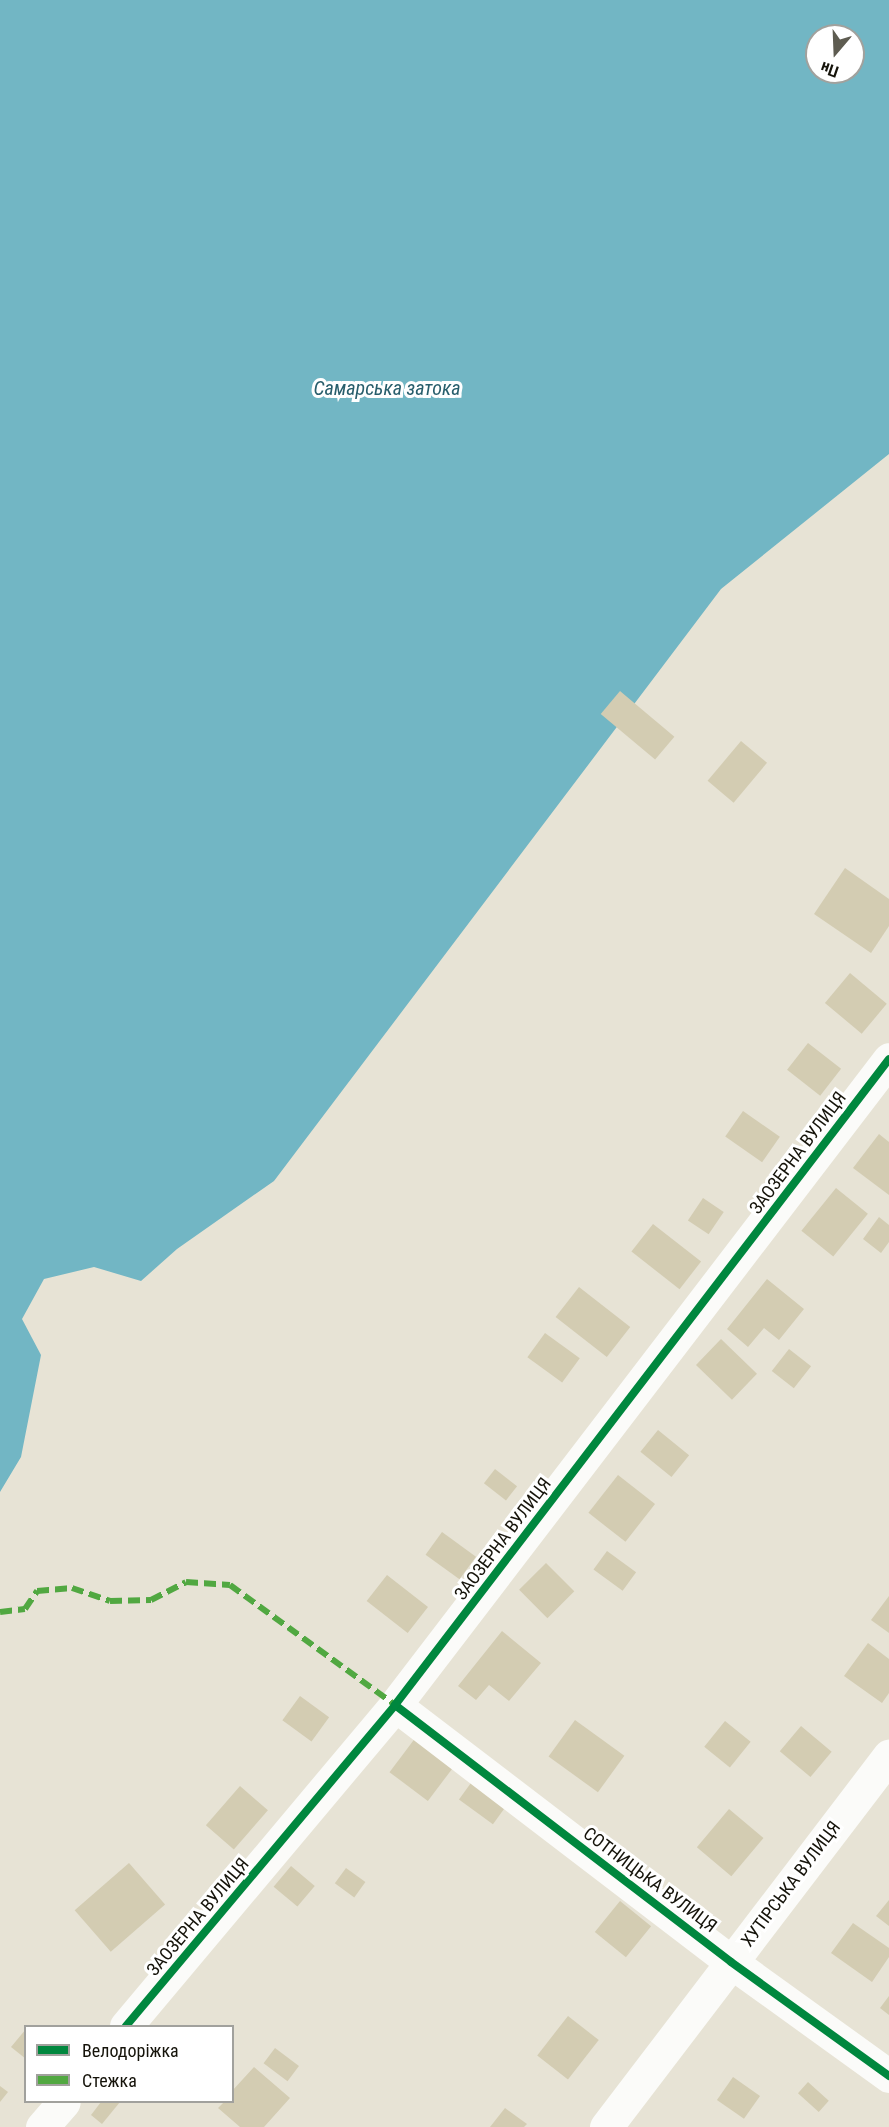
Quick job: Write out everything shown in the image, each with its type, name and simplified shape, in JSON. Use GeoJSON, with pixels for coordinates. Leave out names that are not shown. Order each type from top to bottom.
{"type":"FeatureCollection","features":[{"type":"Feature","properties":{"kind":"street","name":"ЗАОЗЕРНА ВУЛИЦЯ"},"geometry":{"type":"LineString","coordinates":[[127,2025],[395,1705],[889,1059]]}},
{"type":"Feature","properties":{"kind":"street","name":"СОТНИЦЬКА ВУЛИЦЯ"},"geometry":{"type":"LineString","coordinates":[[395,1705],[732,1962],[889,2076]]}},
{"type":"Feature","properties":{"kind":"street","name":"ХУТІРСЬКА ВУЛИЦЯ"},"geometry":{"type":"LineString","coordinates":[[606,2127],[889,1756]]}},
{"type":"Feature","properties":{"kind":"street"},"geometry":{"type":"LineString","coordinates":[[42,2127],[63,2103]]}},
{"type":"Feature","properties":{"kind":"water","name":"Самарська затока"},"geometry":{"type":"Polygon","coordinates":[[[0,0],[889,0],[889,454],[721,589],[274,1181],[177,1249],[141,1281],[94,1267],[44,1279],[22,1319],[41,1355],[21,1457],[0,1492],[0,0]]]}},
{"type":"Feature","properties":{"kind":"building"},"geometry":{"type":"Polygon","coordinates":[[[620,691],[674,737],[655,760],[601,714],[620,691]]]}},
{"type":"Feature","properties":{"kind":"building"},"geometry":{"type":"Polygon","coordinates":[[[741,741],[767,763],[734,803],[708,781],[741,741]]]}},
{"type":"Feature","properties":{"kind":"building"},"geometry":{"type":"Polygon","coordinates":[[[845,868],[889,899],[889,926],[871,953],[814,914],[845,868]]]}},
{"type":"Feature","properties":{"kind":"building"},"geometry":{"type":"Polygon","coordinates":[[[850,973],[887,1004],[862,1034],[825,1003],[850,973]]]}},
{"type":"Feature","properties":{"kind":"building"},"geometry":{"type":"Polygon","coordinates":[[[808,1043],[841,1069],[820,1096],[787,1070],[808,1043]]]}},
{"type":"Feature","properties":{"kind":"building"},"geometry":{"type":"Polygon","coordinates":[[[743,1111],[780,1137],[762,1162],[725,1136],[743,1111]]]}},
{"type":"Feature","properties":{"kind":"building"},"geometry":{"type":"Polygon","coordinates":[[[879,1134],[889,1142],[889,1195],[853,1168],[879,1134]]]}},
{"type":"Feature","properties":{"kind":"building"},"geometry":{"type":"Polygon","coordinates":[[[836,1188],[868,1214],[833,1257],[801,1231],[836,1188]]]}},
{"type":"Feature","properties":{"kind":"building"},"geometry":{"type":"Polygon","coordinates":[[[703,1198],[724,1212],[709,1234],[688,1220],[703,1198]]]}},
{"type":"Feature","properties":{"kind":"building"},"geometry":{"type":"Polygon","coordinates":[[[879,1217],[889,1225],[889,1242],[881,1253],[863,1239],[879,1217]]]}},
{"type":"Feature","properties":{"kind":"building"},"geometry":{"type":"Polygon","coordinates":[[[653,1224],[701,1262],[680,1289],[631,1252],[653,1224]]]}},
{"type":"Feature","properties":{"kind":"building"},"geometry":{"type":"Polygon","coordinates":[[[767,1279],[804,1309],[779,1340],[764,1328],[748,1347],[727,1329],[767,1279]]]}},
{"type":"Feature","properties":{"kind":"building"},"geometry":{"type":"Polygon","coordinates":[[[579,1287],[630,1327],[607,1357],[556,1317],[579,1287]]]}},
{"type":"Feature","properties":{"kind":"building"},"geometry":{"type":"Polygon","coordinates":[[[545,1333],[580,1358],[562,1383],[527,1357],[545,1333]]]}},
{"type":"Feature","properties":{"kind":"building"},"geometry":{"type":"Polygon","coordinates":[[[721,1339],[757,1374],[732,1400],[696,1365],[721,1339]]]}},
{"type":"Feature","properties":{"kind":"building"},"geometry":{"type":"Polygon","coordinates":[[[789,1349],[811,1366],[794,1388],[772,1371],[789,1349]]]}},
{"type":"Feature","properties":{"kind":"building"},"geometry":{"type":"Polygon","coordinates":[[[658,1430],[689,1455],[671,1477],[640,1452],[658,1430]]]}},
{"type":"Feature","properties":{"kind":"building"},"geometry":{"type":"Polygon","coordinates":[[[495,1469],[517,1486],[506,1500],[484,1483],[495,1469]]]}},
{"type":"Feature","properties":{"kind":"building"},"geometry":{"type":"Polygon","coordinates":[[[618,1475],[655,1504],[625,1542],[588,1513],[618,1475]]]}},
{"type":"Feature","properties":{"kind":"building"},"geometry":{"type":"Polygon","coordinates":[[[442,1532],[476,1557],[460,1579],[426,1555],[442,1532]]]}},
{"type":"Feature","properties":{"kind":"building"},"geometry":{"type":"Polygon","coordinates":[[[607,1551],[636,1572],[623,1591],[593,1570],[607,1551]]]}},
{"type":"Feature","properties":{"kind":"building"},"geometry":{"type":"Polygon","coordinates":[[[546,1563],[574,1591],[547,1618],[519,1590],[546,1563]]]}},
{"type":"Feature","properties":{"kind":"building"},"geometry":{"type":"Polygon","coordinates":[[[387,1575],[428,1607],[408,1633],[367,1601],[387,1575]]]}},
{"type":"Feature","properties":{"kind":"building"},"geometry":{"type":"Polygon","coordinates":[[[889,1596],[889,1633],[871,1620],[889,1596]]]}},
{"type":"Feature","properties":{"kind":"building"},"geometry":{"type":"Polygon","coordinates":[[[502,1631],[541,1663],[509,1701],[489,1685],[476,1700],[458,1686],[502,1631]]]}},
{"type":"Feature","properties":{"kind":"building"},"geometry":{"type":"Polygon","coordinates":[[[868,1643],[889,1659],[889,1693],[882,1703],[844,1676],[868,1643]]]}},
{"type":"Feature","properties":{"kind":"building"},"geometry":{"type":"Polygon","coordinates":[[[300,1696],[329,1717],[311,1741],[282,1720],[300,1696]]]}},
{"type":"Feature","properties":{"kind":"building"},"geometry":{"type":"Polygon","coordinates":[[[575,1720],[624,1756],[598,1792],[549,1756],[575,1720]]]}},
{"type":"Feature","properties":{"kind":"building"},"geometry":{"type":"Polygon","coordinates":[[[725,1721],[751,1742],[730,1767],[704,1747],[725,1721]]]}},
{"type":"Feature","properties":{"kind":"building"},"geometry":{"type":"Polygon","coordinates":[[[801,1726],[832,1752],[810,1777],[780,1751],[801,1726]]]}},
{"type":"Feature","properties":{"kind":"building"},"geometry":{"type":"Polygon","coordinates":[[[416,1737],[454,1766],[428,1801],[390,1772],[416,1737]]]}},
{"type":"Feature","properties":{"kind":"building"},"geometry":{"type":"Polygon","coordinates":[[[476,1776],[510,1801],[493,1824],[459,1799],[476,1776]]]}},
{"type":"Feature","properties":{"kind":"building"},"geometry":{"type":"Polygon","coordinates":[[[240,1786],[268,1810],[234,1850],[206,1825],[240,1786]]]}},
{"type":"Feature","properties":{"kind":"building"},"geometry":{"type":"Polygon","coordinates":[[[729,1809],[763,1838],[731,1876],[697,1847],[729,1809]]]}},
{"type":"Feature","properties":{"kind":"building"},"geometry":{"type":"Polygon","coordinates":[[[129,1863],[165,1905],[111,1952],[75,1910],[129,1863]]]}},
{"type":"Feature","properties":{"kind":"building"},"geometry":{"type":"Polygon","coordinates":[[[291,1866],[315,1886],[297,1907],[274,1887],[291,1866]]]}},
{"type":"Feature","properties":{"kind":"building"},"geometry":{"type":"Polygon","coordinates":[[[346,1868],[365,1882],[354,1897],[335,1883],[346,1868]]]}},
{"type":"Feature","properties":{"kind":"building"},"geometry":{"type":"Polygon","coordinates":[[[889,1900],[889,1926],[876,1916],[889,1900]]]}},
{"type":"Feature","properties":{"kind":"building"},"geometry":{"type":"Polygon","coordinates":[[[620,1901],[651,1926],[626,1957],[595,1932],[620,1901]]]}},
{"type":"Feature","properties":{"kind":"building"},"geometry":{"type":"Polygon","coordinates":[[[853,1923],[889,1948],[889,1957],[872,1982],[831,1953],[853,1923]]]}},
{"type":"Feature","properties":{"kind":"building"},"geometry":{"type":"Polygon","coordinates":[[[889,1996],[889,2015],[880,2008],[889,1996]]]}},
{"type":"Feature","properties":{"kind":"building"},"geometry":{"type":"Polygon","coordinates":[[[568,2016],[599,2040],[568,2079],[537,2055],[568,2016]]]}},
{"type":"Feature","properties":{"kind":"building"},"geometry":{"type":"Polygon","coordinates":[[[24,2031],[24,2057],[11,2047],[24,2031]]]}},
{"type":"Feature","properties":{"kind":"building"},"geometry":{"type":"Polygon","coordinates":[[[275,2048],[299,2066],[288,2081],[264,2063],[275,2048]]]}},
{"type":"Feature","properties":{"kind":"building"},"geometry":{"type":"Polygon","coordinates":[[[254,2067],[290,2098],[264,2127],[240,2127],[218,2108],[223,2103],[234,2103],[234,2089],[254,2067]]]}},
{"type":"Feature","properties":{"kind":"building"},"geometry":{"type":"Polygon","coordinates":[[[733,2077],[760,2096],[744,2119],[717,2100],[733,2077]]]}},
{"type":"Feature","properties":{"kind":"building"},"geometry":{"type":"Polygon","coordinates":[[[808,2082],[829,2101],[819,2112],[798,2093],[808,2082]]]}},
{"type":"Feature","properties":{"kind":"building"},"geometry":{"type":"Polygon","coordinates":[[[0,2086],[8,2092],[0,2102],[0,2086]]]}},
{"type":"Feature","properties":{"kind":"building"},"geometry":{"type":"Polygon","coordinates":[[[100,2103],[119,2103],[102,2124],[91,2115],[100,2103]]]}},
{"type":"Feature","properties":{"kind":"building"},"geometry":{"type":"Polygon","coordinates":[[[505,2108],[527,2124],[524,2127],[490,2127],[505,2108]]]}},
{"type":"Feature","properties":{"kind":"marked path"},"geometry":{"type":"LineString","coordinates":[[0,1612],[25,1609],[37,1591],[72,1588],[110,1601],[151,1600],[186,1582],[230,1585],[395,1705]]}},
{"type":"Feature","properties":{"kind":"cycle path"},"geometry":{"type":"LineString","coordinates":[[127,2025],[395,1705],[889,1059]]}},
{"type":"Feature","properties":{"kind":"cycle path"},"geometry":{"type":"LineString","coordinates":[[395,1705],[731,1962],[889,2076]]}}]}
